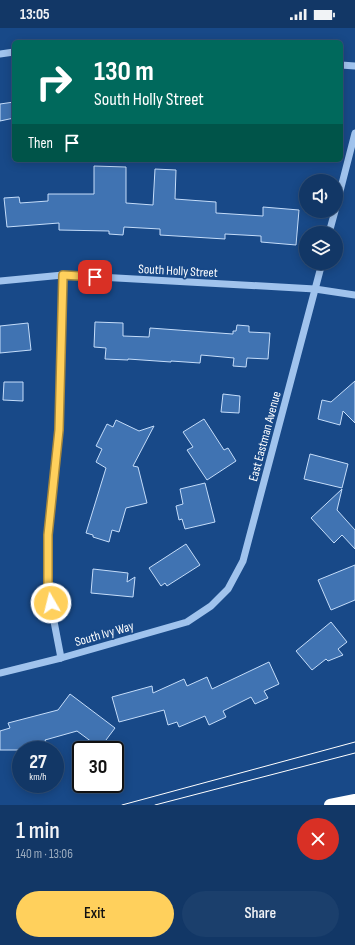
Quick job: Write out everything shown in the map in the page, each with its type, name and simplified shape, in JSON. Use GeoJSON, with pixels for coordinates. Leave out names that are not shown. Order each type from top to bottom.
{"type":"FeatureCollection","features":[{"type":"Feature","properties":{"kind":"highway"},"geometry":{"type":"LineString","coordinates":[[330,805],[355,800]]}},
{"type":"Feature","properties":{"kind":"highway"},"geometry":{"type":"LineString","coordinates":[[338,805],[355,800]]}},
{"type":"Feature","properties":{"kind":"street"},"geometry":{"type":"LineString","coordinates":[[0,54],[12,52]]}},
{"type":"Feature","properties":{"kind":"street"},"geometry":{"type":"LineString","coordinates":[[343,65],[355,66]]}},
{"type":"Feature","properties":{"kind":"street"},"geometry":{"type":"LineString","coordinates":[[343,180],[355,133]]}},
{"type":"Feature","properties":{"kind":"street","name":"East Eastman Avenue"},"geometry":{"type":"LineString","coordinates":[[210,606],[228,589],[243,561],[320,270]]}},
{"type":"Feature","properties":{"kind":"street"},"geometry":{"type":"LineString","coordinates":[[61,658],[48,590],[48,535],[59,430],[63,275]]}},
{"type":"Feature","properties":{"kind":"street","name":"South Holly Street"},"geometry":{"type":"LineString","coordinates":[[0,281],[63,275],[315,289],[355,295]]}},
{"type":"Feature","properties":{"kind":"street","name":"South Ivy Way"},"geometry":{"type":"LineString","coordinates":[[0,673],[61,658],[187,622],[210,606]]}},
{"type":"Feature","properties":{"kind":"building"},"geometry":{"type":"Polygon","coordinates":[[[12,102],[12,118],[0,121],[0,104],[12,102]]]}},
{"type":"Feature","properties":{"kind":"building"},"geometry":{"type":"Polygon","coordinates":[[[94,166],[126,167],[126,203],[153,205],[155,169],[176,170],[175,199],[216,202],[216,213],[263,216],[263,207],[299,210],[296,245],[261,242],[261,236],[225,234],[225,239],[160,235],[160,229],[124,227],[123,235],[109,234],[109,231],[59,230],[59,223],[7,227],[4,198],[19,197],[20,203],[48,201],[48,194],[94,194],[94,166]]]}},
{"type":"Feature","properties":{"kind":"building"},"geometry":{"type":"Polygon","coordinates":[[[95,322],[123,323],[123,336],[149,337],[150,328],[233,334],[233,331],[236,331],[237,325],[249,326],[249,332],[270,333],[268,359],[247,358],[246,367],[233,366],[234,358],[201,355],[200,363],[105,359],[106,348],[94,347],[95,322]]]}},
{"type":"Feature","properties":{"kind":"building"},"geometry":{"type":"Polygon","coordinates":[[[28,323],[31,350],[0,353],[0,326],[28,323]]]}},
{"type":"Feature","properties":{"kind":"building"},"geometry":{"type":"Polygon","coordinates":[[[355,381],[355,423],[343,411],[340,425],[318,419],[322,400],[331,402],[355,381]]]}},
{"type":"Feature","properties":{"kind":"building"},"geometry":{"type":"Polygon","coordinates":[[[4,382],[23,382],[23,401],[3,400],[4,382]]]}},
{"type":"Feature","properties":{"kind":"building"},"geometry":{"type":"Polygon","coordinates":[[[223,394],[240,396],[239,413],[221,412],[223,394]]]}},
{"type":"Feature","properties":{"kind":"building"},"geometry":{"type":"Polygon","coordinates":[[[204,419],[224,450],[228,448],[236,461],[207,480],[187,450],[193,447],[183,432],[204,419]]]}},
{"type":"Feature","properties":{"kind":"building"},"geometry":{"type":"Polygon","coordinates":[[[116,420],[139,431],[154,426],[133,466],[138,467],[147,503],[126,508],[119,532],[112,530],[109,542],[86,533],[106,468],[96,462],[102,449],[96,446],[107,424],[113,427],[116,420]]]}},
{"type":"Feature","properties":{"kind":"building"},"geometry":{"type":"Polygon","coordinates":[[[310,454],[348,464],[342,488],[304,479],[310,454]]]}},
{"type":"Feature","properties":{"kind":"building"},"geometry":{"type":"Polygon","coordinates":[[[205,483],[215,522],[185,529],[182,519],[179,520],[176,506],[183,504],[180,489],[205,483]]]}},
{"type":"Feature","properties":{"kind":"building"},"geometry":{"type":"Polygon","coordinates":[[[342,489],[337,510],[355,530],[355,549],[342,535],[334,543],[311,518],[342,489]]]}},
{"type":"Feature","properties":{"kind":"building"},"geometry":{"type":"Polygon","coordinates":[[[186,544],[200,565],[167,586],[165,583],[161,586],[149,568],[186,544]]]}},
{"type":"Feature","properties":{"kind":"building"},"geometry":{"type":"Polygon","coordinates":[[[355,565],[355,600],[331,610],[318,580],[355,565]]]}},
{"type":"Feature","properties":{"kind":"building"},"geometry":{"type":"Polygon","coordinates":[[[93,569],[128,573],[127,582],[135,577],[133,597],[91,593],[93,569]]]}},
{"type":"Feature","properties":{"kind":"building"},"geometry":{"type":"Polygon","coordinates":[[[331,622],[347,642],[338,649],[343,655],[328,661],[326,659],[312,670],[296,651],[331,622]]]}},
{"type":"Feature","properties":{"kind":"building"},"geometry":{"type":"Polygon","coordinates":[[[269,662],[279,684],[264,691],[268,698],[255,704],[251,697],[223,711],[226,717],[209,725],[205,716],[179,727],[177,722],[168,725],[164,710],[119,722],[112,697],[152,686],[153,693],[184,679],[187,686],[207,677],[212,689],[269,662]]]}},
{"type":"Feature","properties":{"kind":"building"},"geometry":{"type":"Polygon","coordinates":[[[70,694],[115,728],[105,741],[91,741],[77,731],[45,741],[12,741],[12,750],[0,750],[0,731],[10,728],[8,723],[58,710],[70,694]]]}},
{"type":"Feature","properties":{"kind":"tram line"},"geometry":{"type":"LineString","coordinates":[[122,805],[355,742]]}},
{"type":"Feature","properties":{"kind":"tram line"},"geometry":{"type":"LineString","coordinates":[[155,805],[355,753]]}},
{"type":"Feature","properties":{"kind":"route"},"geometry":{"type":"LineString","coordinates":[[51,603],[48,590],[48,535],[59,430],[63,275],[95,277]]}}]}
